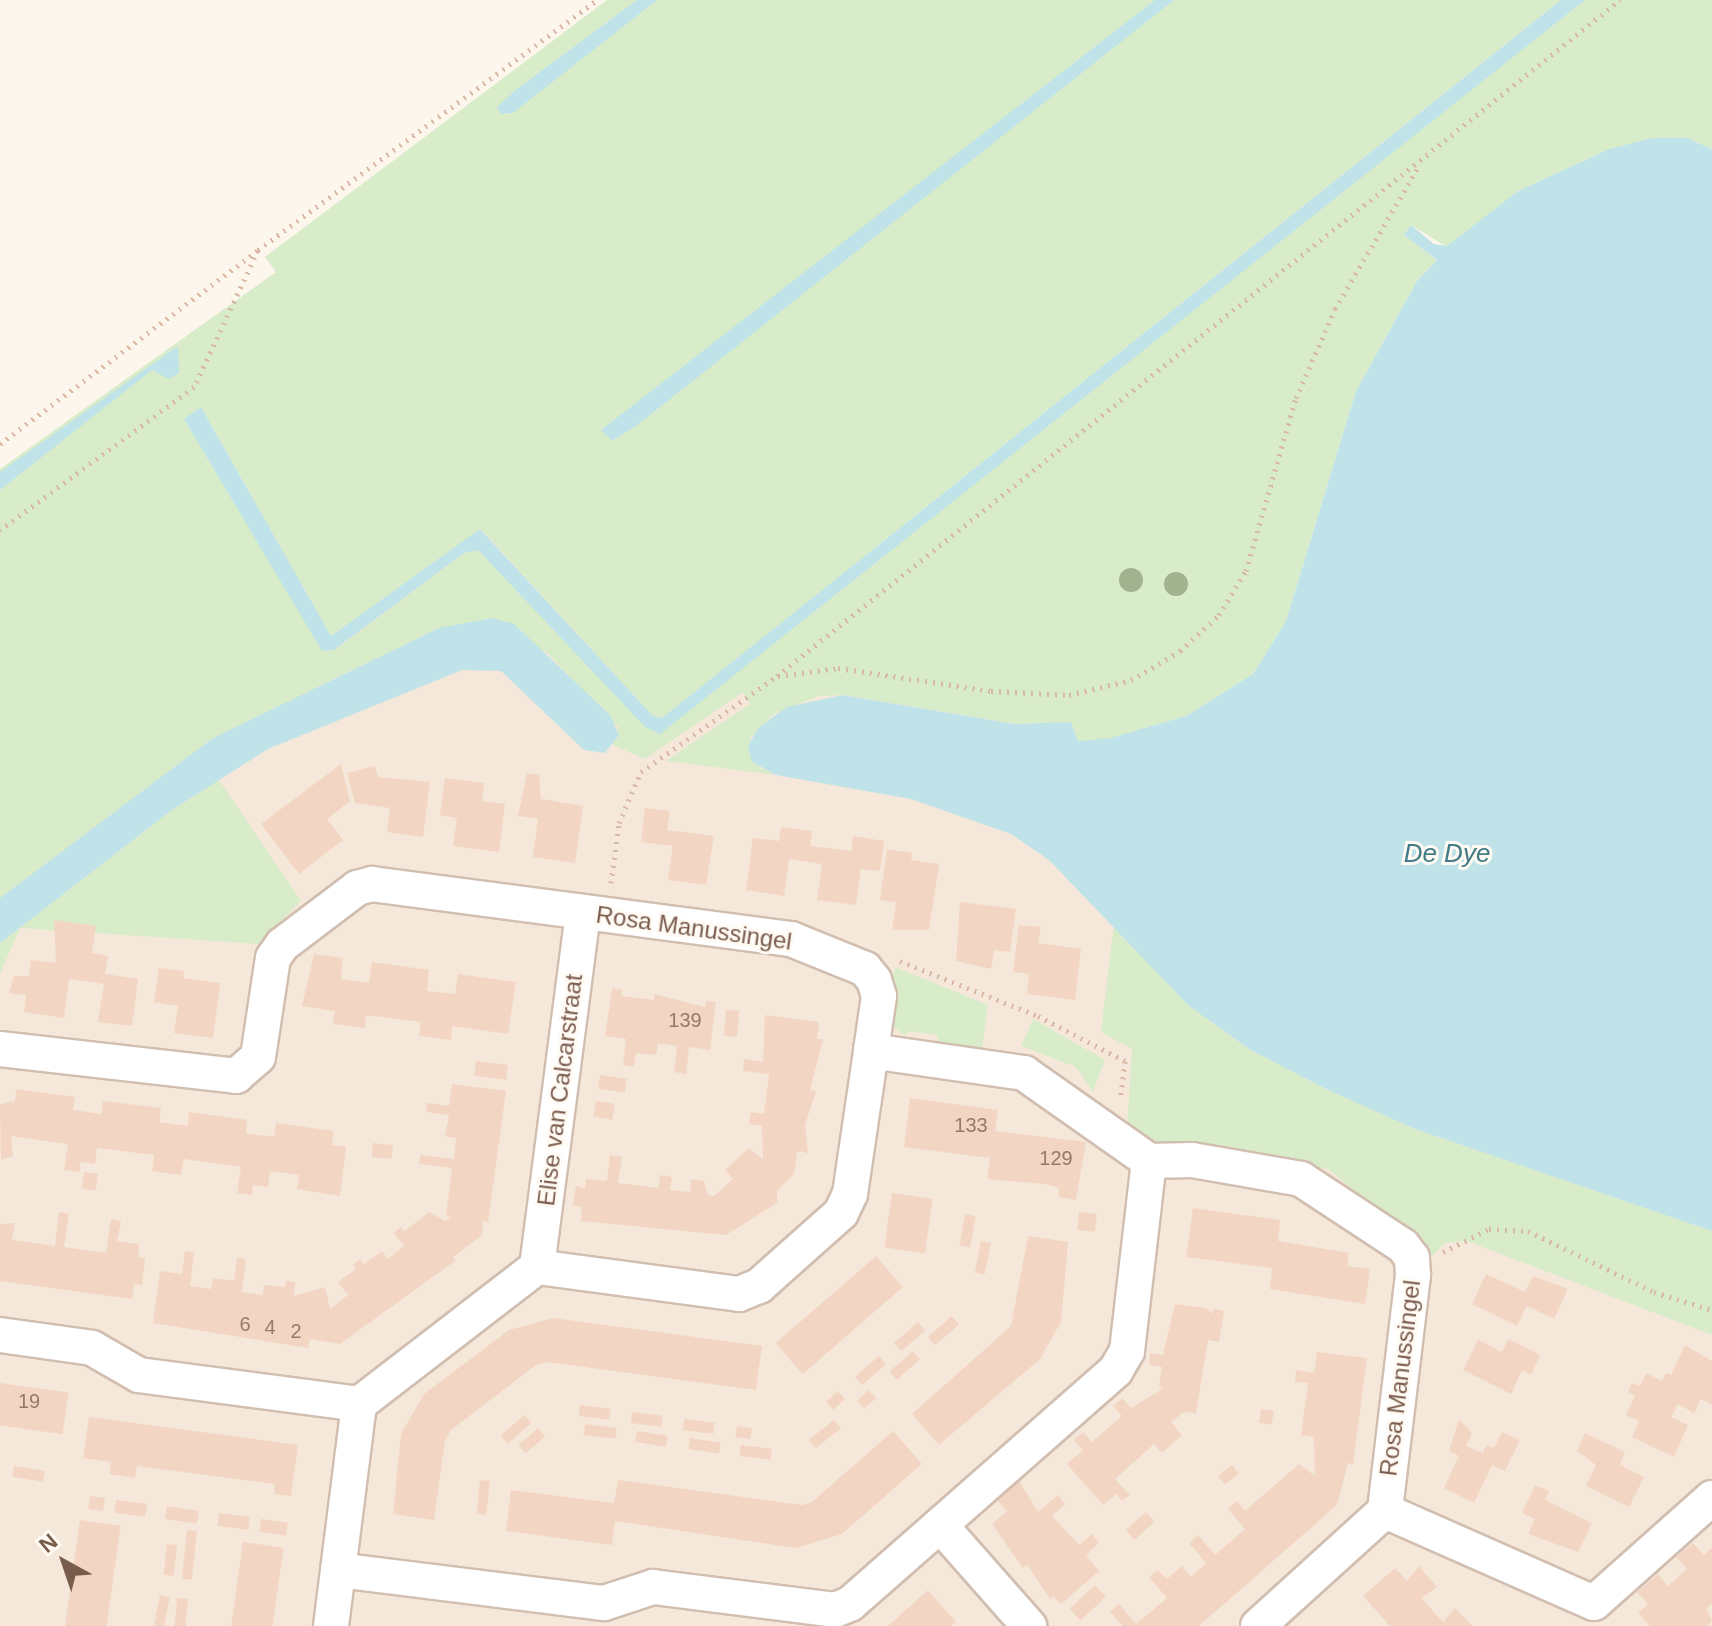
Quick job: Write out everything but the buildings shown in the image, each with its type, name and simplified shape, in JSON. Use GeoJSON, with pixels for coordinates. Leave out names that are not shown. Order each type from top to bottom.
{"type":"FeatureCollection","features":[{"type":"Feature","properties":{"kind":"street","name":"Rosa Manussingel"},"geometry":{"type":"LineString","coordinates":[[0,1049],[236,1076],[258,1057],[273,958],[282,945],[357,888],[372,884],[791,939],[865,969]]}},
{"type":"Feature","properties":{"kind":"street","name":"Elise van Calcarstraat"},"geometry":{"type":"LineString","coordinates":[[537,1267],[595,914]]}},
{"type":"Feature","properties":{"kind":"street"},"geometry":{"type":"LineString","coordinates":[[0,1335],[92,1348],[139,1375],[359,1404],[537,1267],[739,1294],[759,1286],[841,1213],[850,1194],[879,996],[865,969]]}},
{"type":"Feature","properties":{"kind":"street"},"geometry":{"type":"LineString","coordinates":[[338,1570],[604,1603],[653,1587],[835,1610],[850,1604],[1116,1370],[1127,1351],[1149,1161],[1024,1073],[871,1051]]}},
{"type":"Feature","properties":{"kind":"street","name":"Rosa Manussingel"},"geometry":{"type":"LineString","coordinates":[[1149,1161],[1192,1160],[1301,1179],[1403,1246],[1413,1267],[1385,1511],[1603,1614],[1712,1498]]}},
{"type":"Feature","properties":{"kind":"street"},"geometry":{"type":"LineString","coordinates":[[331,1626],[359,1404]]}},
{"type":"Feature","properties":{"kind":"street"},"geometry":{"type":"LineString","coordinates":[[1258,1626],[1385,1511]]}},
{"type":"Feature","properties":{"kind":"street"},"geometry":{"type":"LineString","coordinates":[[940,1525],[1029,1626]]}},
{"type":"Feature","properties":{"kind":"path"},"geometry":{"type":"LineString","coordinates":[[0,444],[597,0]]}},
{"type":"Feature","properties":{"kind":"path"},"geometry":{"type":"LineString","coordinates":[[595,914],[619,823],[641,772],[777,676],[1421,163],[1620,0]]}},
{"type":"Feature","properties":{"kind":"path"},"geometry":{"type":"LineString","coordinates":[[777,676],[838,668],[991,691],[1069,695],[1131,680],[1180,651],[1219,615],[1246,571],[1296,398],[1335,309],[1421,163]]}},
{"type":"Feature","properties":{"kind":"path"},"geometry":{"type":"LineString","coordinates":[[0,530],[194,387],[258,250]]}},
{"type":"Feature","properties":{"kind":"path"},"geometry":{"type":"LineString","coordinates":[[865,969],[895,960],[1038,1016],[1125,1061],[1115,1137]]}},
{"type":"Feature","properties":{"kind":"path"},"geometry":{"type":"LineString","coordinates":[[1413,1267],[1489,1229],[1528,1231],[1654,1292],[1712,1310]]}},
{"type":"Feature","properties":{"kind":"shaded area"},"geometry":{"type":"Polygon","coordinates":[[[491,345],[1712,1059],[1712,1626],[0,1626],[0,719],[491,345]]]}},
{"type":"Feature","properties":{"kind":"green space"},"geometry":{"type":"Polygon","coordinates":[[[607,0],[637,0],[518,88],[506,115],[657,0],[1561,0],[662,718],[653,716],[481,529],[331,636],[201,407],[185,419],[322,651],[335,650],[464,553],[478,550],[654,733],[1585,0],[1712,0],[1712,149],[1687,138],[1652,138],[1609,149],[1518,191],[1447,247],[1411,225],[1404,235],[1437,260],[1417,281],[1356,391],[1286,621],[1253,674],[1186,716],[1110,738],[1078,741],[1071,722],[1015,724],[842,695],[819,696],[774,714],[751,737],[749,752],[761,768],[776,775],[666,761],[750,704],[743,692],[645,759],[613,745],[618,727],[546,652],[439,628],[213,738],[0,898],[0,469],[276,272],[265,257],[607,0]]]}},
{"type":"Feature","properties":{"kind":"green space"},"geometry":{"type":"Polygon","coordinates":[[[219,780],[301,901],[259,944],[20,928],[0,974],[0,943],[172,810],[219,780]]]}},
{"type":"Feature","properties":{"kind":"green space"},"geometry":{"type":"Polygon","coordinates":[[[1114,924],[1210,1022],[1249,1049],[1328,1090],[1415,1129],[1712,1231],[1712,1335],[1467,1241],[1445,1243],[1430,1258],[1423,1246],[1328,1169],[1241,1157],[1235,1147],[1152,1143],[1127,1128],[1132,1049],[1101,1032],[1114,924]]]}},
{"type":"Feature","properties":{"kind":"green space"},"geometry":{"type":"Polygon","coordinates":[[[895,967],[988,1005],[982,1048],[938,1042],[937,1035],[909,1031],[906,1036],[894,1028],[885,1013],[895,967]]]}},
{"type":"Feature","properties":{"kind":"green space"},"geometry":{"type":"Polygon","coordinates":[[[1033,1019],[1105,1060],[1093,1092],[1076,1067],[1021,1046],[1033,1019]]]}},
{"type":"Feature","properties":{"kind":"water"},"geometry":{"type":"Polygon","coordinates":[[[637,0],[657,0],[513,113],[500,114],[497,107],[518,88],[637,0]]]}},
{"type":"Feature","properties":{"kind":"water"},"geometry":{"type":"Polygon","coordinates":[[[1155,0],[1174,0],[636,426],[612,441],[601,430],[1155,0]]]}},
{"type":"Feature","properties":{"kind":"water"},"geometry":{"type":"Polygon","coordinates":[[[1561,0],[1585,0],[660,734],[645,727],[478,550],[464,553],[334,650],[322,651],[184,419],[201,407],[331,636],[480,529],[653,716],[662,718],[1561,0]]]}},
{"type":"Feature","properties":{"kind":"water","name":"De Dye"},"geometry":{"type":"Polygon","coordinates":[[[1652,138],[1687,138],[1712,149],[1712,1231],[1415,1129],[1328,1090],[1249,1049],[1188,1005],[1049,860],[1011,834],[911,799],[776,775],[752,762],[748,746],[758,728],[787,707],[842,695],[1015,724],[1071,722],[1078,741],[1110,738],[1186,716],[1253,674],[1286,621],[1356,391],[1417,281],[1437,260],[1404,235],[1411,225],[1434,244],[1447,246],[1518,191],[1609,149],[1652,138]]]}},
{"type":"Feature","properties":{"kind":"water"},"geometry":{"type":"Polygon","coordinates":[[[178,346],[179,373],[169,379],[152,370],[0,490],[0,472],[178,346]]]}},
{"type":"Feature","properties":{"kind":"water"},"geometry":{"type":"Polygon","coordinates":[[[492,618],[514,624],[610,715],[619,735],[605,753],[584,750],[501,671],[462,670],[268,749],[172,810],[0,943],[0,898],[213,738],[439,628],[492,618]]]}}]}
